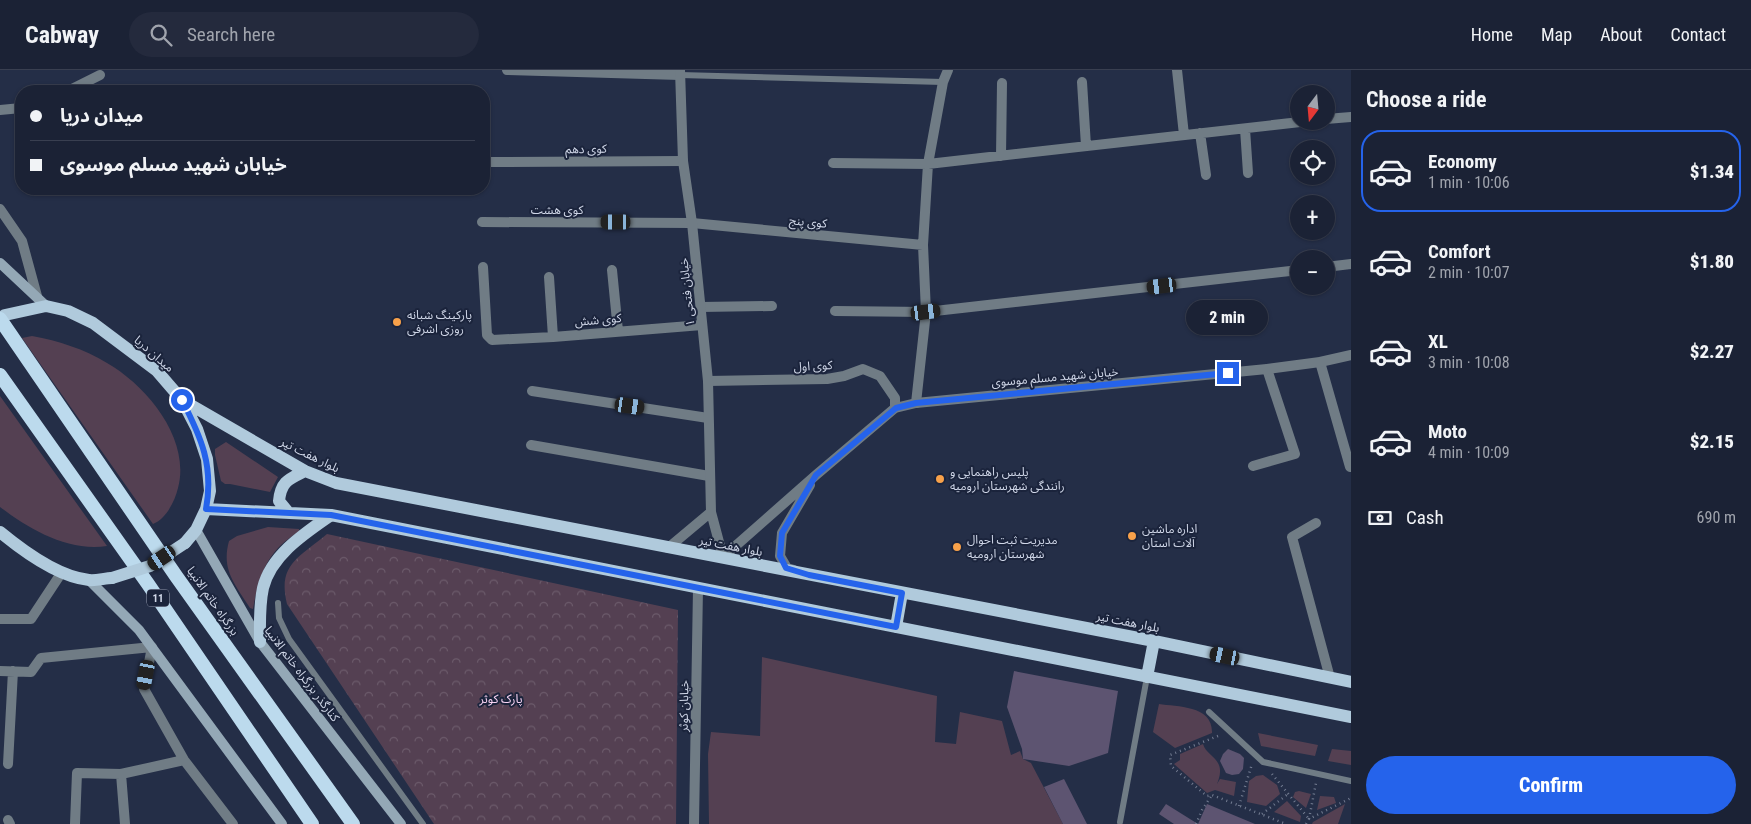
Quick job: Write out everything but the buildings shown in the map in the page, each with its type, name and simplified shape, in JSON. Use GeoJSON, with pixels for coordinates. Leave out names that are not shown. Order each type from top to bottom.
{"type":"FeatureCollection","features":[{"type":"Feature","properties":{"kind":"highway","name":"بزرگراه خاتم الانبیا"},"geometry":{"type":"LineString","coordinates":[[0,319],[176,576],[353,824]]}},
{"type":"Feature","properties":{"kind":"highway","name":"11"},"geometry":{"type":"LineString","coordinates":[[0,374],[148,584],[312,824]]}},
{"type":"Feature","properties":{"kind":"main road"},"geometry":{"type":"LineString","coordinates":[[0,263],[46,306],[0,319]]}},
{"type":"Feature","properties":{"kind":"main road","name":"میدان دریا"},"geometry":{"type":"LineString","coordinates":[[46,306],[68,311],[93,323],[157,371],[182,400],[197,429],[207,459],[210,491],[206,509],[196,530],[185,543],[150,566],[112,578],[89,580]]}},
{"type":"Feature","properties":{"kind":"main road","name":"بلوار هفت تیر"},"geometry":{"type":"LineString","coordinates":[[182,400],[305,471],[336,483],[1154,641],[1351,682]]}},
{"type":"Feature","properties":{"kind":"main road"},"geometry":{"type":"LineString","coordinates":[[288,512],[278,502],[280,490],[287,480],[305,471]]}},
{"type":"Feature","properties":{"kind":"main road"},"geometry":{"type":"LineString","coordinates":[[206,509],[331,515],[1351,717]]}},
{"type":"Feature","properties":{"kind":"main road"},"geometry":{"type":"LineString","coordinates":[[260,642],[261,603],[264,586],[273,567],[305,533],[331,515]]}},
{"type":"Feature","properties":{"kind":"main road","name":"کنارگذر بزرگراه خاتم الانبیا"},"geometry":{"type":"LineString","coordinates":[[196,530],[260,642],[402,824]]}},
{"type":"Feature","properties":{"kind":"main road"},"geometry":{"type":"LineString","coordinates":[[0,532],[21,549],[62,572],[89,580],[139,630],[281,824]]}},
{"type":"Feature","properties":{"kind":"main road"},"geometry":{"type":"LineString","coordinates":[[896,627],[902,593]]}},
{"type":"Feature","properties":{"kind":"main road"},"geometry":{"type":"LineString","coordinates":[[1147,676],[1154,641]]}},
{"type":"Feature","properties":{"kind":"street"},"geometry":{"type":"LineString","coordinates":[[507,70],[680,72]]}},
{"type":"Feature","properties":{"kind":"street"},"geometry":{"type":"LineString","coordinates":[[916,403],[926,312],[923,245],[928,164],[943,82],[948,70]]}},
{"type":"Feature","properties":{"kind":"street"},"geometry":{"type":"LineString","coordinates":[[1178,70],[1184,135]]}},
{"type":"Feature","properties":{"kind":"street","name":"خیابان فتحی ۱"},"geometry":{"type":"LineString","coordinates":[[680,72],[683,161],[692,223],[708,381],[711,512],[722,557]]}},
{"type":"Feature","properties":{"kind":"street"},"geometry":{"type":"LineString","coordinates":[[80,85],[100,75]]}},
{"type":"Feature","properties":{"kind":"street"},"geometry":{"type":"LineString","coordinates":[[1082,82],[1086,146]]}},
{"type":"Feature","properties":{"kind":"street"},"geometry":{"type":"LineString","coordinates":[[1001,156],[1002,83]]}},
{"type":"Feature","properties":{"kind":"street"},"geometry":{"type":"LineString","coordinates":[[0,110],[15,109]]}},
{"type":"Feature","properties":{"kind":"street"},"geometry":{"type":"LineString","coordinates":[[1335,118],[1351,116]]}},
{"type":"Feature","properties":{"kind":"street"},"geometry":{"type":"LineString","coordinates":[[833,163],[928,164],[1290,123]]}},
{"type":"Feature","properties":{"kind":"street"},"geometry":{"type":"LineString","coordinates":[[1245,128],[1248,173]]}},
{"type":"Feature","properties":{"kind":"street"},"geometry":{"type":"LineString","coordinates":[[1200,133],[1206,175]]}},
{"type":"Feature","properties":{"kind":"street","name":"کوی دهم"},"geometry":{"type":"LineString","coordinates":[[490,162],[683,161]]}},
{"type":"Feature","properties":{"kind":"street"},"geometry":{"type":"LineString","coordinates":[[0,209],[22,241],[37,296]]}},
{"type":"Feature","properties":{"kind":"street","name":"کوی هشت"},"geometry":{"type":"LineString","coordinates":[[482,222],[692,223]]}},
{"type":"Feature","properties":{"kind":"street","name":"کوی پنج"},"geometry":{"type":"LineString","coordinates":[[692,223],[923,245]]}},
{"type":"Feature","properties":{"kind":"street"},"geometry":{"type":"LineString","coordinates":[[1335,266],[1351,264]]}},
{"type":"Feature","properties":{"kind":"street","name":"کوی شش"},"geometry":{"type":"LineString","coordinates":[[483,267],[487,335],[489,338],[496,340],[702,325]]}},
{"type":"Feature","properties":{"kind":"street"},"geometry":{"type":"LineString","coordinates":[[612,270],[618,331]]}},
{"type":"Feature","properties":{"kind":"street"},"geometry":{"type":"LineString","coordinates":[[835,311],[926,312],[1290,271]]}},
{"type":"Feature","properties":{"kind":"street"},"geometry":{"type":"LineString","coordinates":[[549,276],[553,337]]}},
{"type":"Feature","properties":{"kind":"street"},"geometry":{"type":"LineString","coordinates":[[701,307],[772,306]]}},
{"type":"Feature","properties":{"kind":"street","name":"خیابان شهید مسلم موسوی"},"geometry":{"type":"LineString","coordinates":[[722,557],[896,408],[916,403],[1267,369],[1320,362],[1351,355]]}},
{"type":"Feature","properties":{"kind":"street"},"geometry":{"type":"LineString","coordinates":[[1320,362],[1350,466]]}},
{"type":"Feature","properties":{"kind":"street","name":"کوی اول"},"geometry":{"type":"LineString","coordinates":[[708,381],[827,379],[844,376],[863,369],[880,376],[895,398],[896,408]]}},
{"type":"Feature","properties":{"kind":"street"},"geometry":{"type":"LineString","coordinates":[[1253,466],[1295,454],[1267,369]]}},
{"type":"Feature","properties":{"kind":"street"},"geometry":{"type":"LineString","coordinates":[[532,392],[708,418]]}},
{"type":"Feature","properties":{"kind":"street"},"geometry":{"type":"LineString","coordinates":[[531,445],[709,476]]}},
{"type":"Feature","properties":{"kind":"street","name":"خیابان شهید مسلم موسوی"},"geometry":{"type":"LineString","coordinates":[[809,575],[786,568],[780,556],[782,533],[816,475]]}},
{"type":"Feature","properties":{"kind":"street"},"geometry":{"type":"LineString","coordinates":[[668,548],[711,512]]}},
{"type":"Feature","properties":{"kind":"street"},"geometry":{"type":"LineString","coordinates":[[1316,523],[1292,537],[1330,678]]}},
{"type":"Feature","properties":{"kind":"street"},"geometry":{"type":"LineString","coordinates":[[0,619],[31,619],[62,572]]}},
{"type":"Feature","properties":{"kind":"street","name":"خیابان کوثر"},"geometry":{"type":"LineString","coordinates":[[694,824],[698,588]]}},
{"type":"Feature","properties":{"kind":"street"},"geometry":{"type":"LineString","coordinates":[[0,671],[31,672],[41,658],[152,647],[144,689],[184,760],[233,824]]}},
{"type":"Feature","properties":{"kind":"street"},"geometry":{"type":"LineString","coordinates":[[8,764],[13,671]]}},
{"type":"Feature","properties":{"kind":"street"},"geometry":{"type":"LineString","coordinates":[[75,824],[77,774],[122,774],[184,760]]}},
{"type":"Feature","properties":{"kind":"street"},"geometry":{"type":"LineString","coordinates":[[122,774],[125,824]]}},
{"type":"Feature","properties":{"kind":"lane"},"geometry":{"type":"LineString","coordinates":[[680,72],[943,82]]}},
{"type":"Feature","properties":{"kind":"lane"},"geometry":{"type":"LineString","coordinates":[[278,603],[279,618],[289,639],[423,824]]}},
{"type":"Feature","properties":{"kind":"lane"},"geometry":{"type":"LineString","coordinates":[[1120,822],[1147,676]]}},
{"type":"Feature","properties":{"kind":"lane"},"geometry":{"type":"LineString","coordinates":[[1209,712],[1263,762],[1351,781]]}},
{"type":"Feature","properties":{"kind":"path"},"geometry":{"type":"LineString","coordinates":[[1225,740],[1217,735],[1170,755],[1171,766],[1207,796],[1212,795],[1286,824]]}},
{"type":"Feature","properties":{"kind":"path"},"geometry":{"type":"LineString","coordinates":[[1240,806],[1253,762],[1258,767]]}},
{"type":"Feature","properties":{"kind":"path"},"geometry":{"type":"LineString","coordinates":[[1280,775],[1271,774],[1309,819]]}},
{"type":"Feature","properties":{"kind":"path"},"geometry":{"type":"LineString","coordinates":[[1306,824],[1309,819],[1316,783],[1307,781]]}},
{"type":"Feature","properties":{"kind":"path"},"geometry":{"type":"LineString","coordinates":[[1262,814],[1288,794]]}},
{"type":"Feature","properties":{"kind":"path"},"geometry":{"type":"LineString","coordinates":[[1196,824],[1202,810],[1212,795]]}},
{"type":"Feature","properties":{"kind":"path"},"geometry":{"type":"LineString","coordinates":[[1309,819],[1351,798]]}},
{"type":"Feature","properties":{"kind":"green space"},"geometry":{"type":"Polygon","coordinates":[[[32,336],[71,346],[107,363],[137,385],[162,416],[172,433],[178,451],[180,470],[175,498],[166,514],[158,522],[153,524],[22,338],[32,336]]]}},
{"type":"Feature","properties":{"kind":"green space"},"geometry":{"type":"Polygon","coordinates":[[[0,396],[107,546],[78,546],[50,537],[36,531],[0,507],[0,396]]]}},
{"type":"Feature","properties":{"kind":"green space"},"geometry":{"type":"Polygon","coordinates":[[[226,442],[278,477],[270,492],[225,484],[221,481],[215,449],[226,442]]]}},
{"type":"Feature","properties":{"kind":"green space"},"geometry":{"type":"Polygon","coordinates":[[[268,527],[299,529],[299,531],[281,545],[265,567],[253,609],[250,608],[231,576],[228,569],[227,551],[229,541],[237,536],[268,527]]]}},
{"type":"Feature","properties":{"kind":"green space","name":"پارک کوثر"},"geometry":{"type":"Polygon","coordinates":[[[327,534],[678,610],[676,824],[434,824],[287,604],[285,579],[288,570],[300,556],[327,534]]]}},
{"type":"Feature","properties":{"kind":"green space"},"geometry":{"type":"Polygon","coordinates":[[[762,657],[937,696],[935,742],[956,744],[960,712],[1002,721],[1011,755],[1020,751],[1023,759],[1031,763],[1063,824],[709,824],[708,754],[711,732],[760,736],[762,657]]]}},
{"type":"Feature","properties":{"kind":"green space"},"geometry":{"type":"Polygon","coordinates":[[[1159,704],[1184,707],[1200,712],[1207,717],[1211,724],[1212,733],[1175,748],[1153,732],[1159,704]]]}},
{"type":"Feature","properties":{"kind":"green space"},"geometry":{"type":"Polygon","coordinates":[[[1258,733],[1318,745],[1315,756],[1261,746],[1258,733]]]}},
{"type":"Feature","properties":{"kind":"green space"},"geometry":{"type":"Polygon","coordinates":[[[1203,744],[1220,767],[1217,784],[1220,779],[1236,782],[1234,796],[1215,790],[1207,793],[1174,764],[1180,760],[1180,754],[1203,744]]]}},
{"type":"Feature","properties":{"kind":"green space"},"geometry":{"type":"Polygon","coordinates":[[[1332,749],[1351,751],[1351,765],[1328,761],[1332,749]]]}},
{"type":"Feature","properties":{"kind":"green space"},"geometry":{"type":"Polygon","coordinates":[[[1263,775],[1277,785],[1280,794],[1266,806],[1247,802],[1249,781],[1256,776],[1263,775]]]}},
{"type":"Feature","properties":{"kind":"green space"},"geometry":{"type":"Polygon","coordinates":[[[1295,792],[1311,794],[1306,808],[1293,797],[1295,792]]]}},
{"type":"Feature","properties":{"kind":"green space"},"geometry":{"type":"Polygon","coordinates":[[[1320,796],[1334,797],[1336,803],[1317,810],[1320,796]]]}},
{"type":"Feature","properties":{"kind":"green space"},"geometry":{"type":"Polygon","coordinates":[[[1287,801],[1301,816],[1300,822],[1274,812],[1287,801]]]}},
{"type":"Feature","properties":{"kind":"green space"},"geometry":{"type":"Polygon","coordinates":[[[1345,804],[1338,824],[1312,824],[1313,822],[1345,804]]]}},
{"type":"Feature","properties":{"kind":"place","name":"پارکینگ شبانه روزی اشرفی"},"geometry":{"type":"Point","coordinates":[397,322]}},
{"type":"Feature","properties":{"kind":"place","name":"پلیس راهنمایی و رانندگی شهرستان ارومیه"},"geometry":{"type":"Point","coordinates":[940,479]}},
{"type":"Feature","properties":{"kind":"place","name":"اداره ماشین آلات استان"},"geometry":{"type":"Point","coordinates":[1132,536]}},
{"type":"Feature","properties":{"kind":"place","name":"مدیریت ثبت احوال شهرستان ارومیه"},"geometry":{"type":"Point","coordinates":[957,547]}},
{"type":"Feature","properties":{"kind":"route"},"geometry":{"type":"LineString","coordinates":[[182,400],[197,429],[207,459],[210,491],[206,509],[331,515],[896,627],[902,593],[809,575],[786,568],[780,556],[782,533],[816,475],[896,408],[916,403],[1228,373]]}}]}
